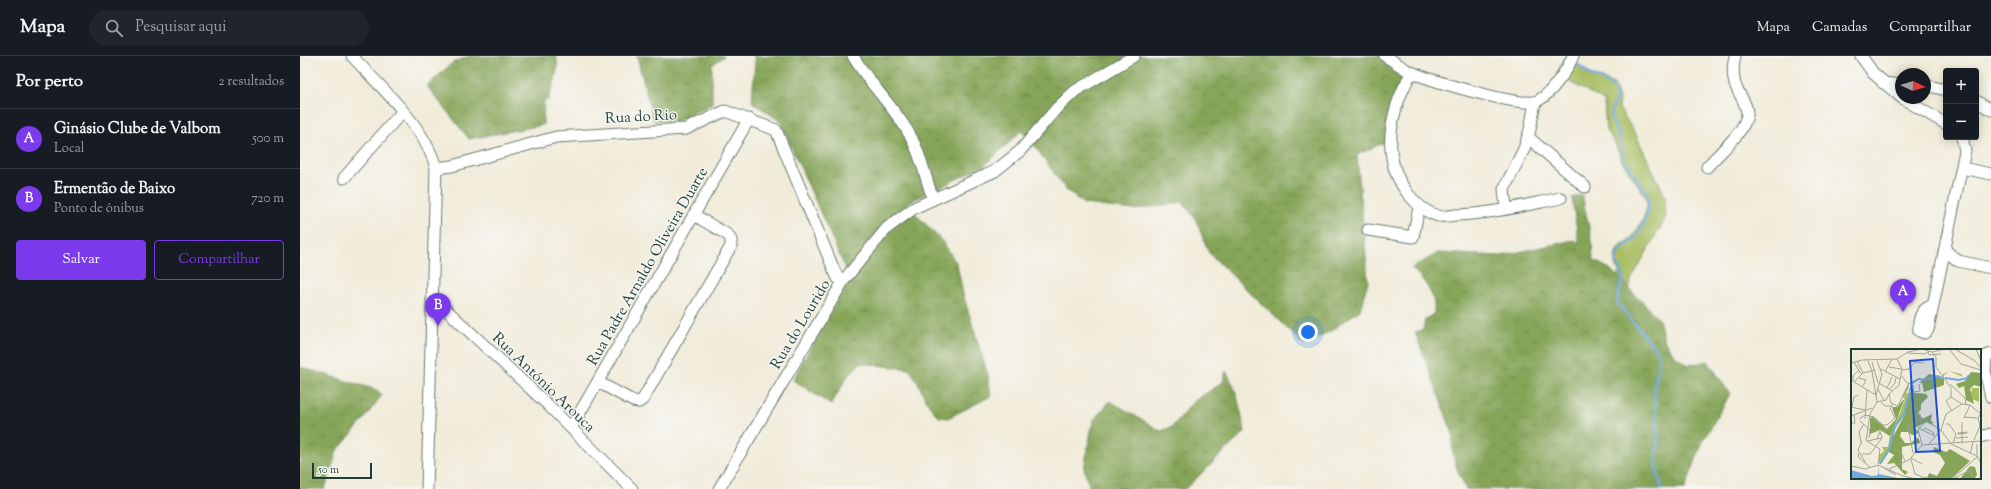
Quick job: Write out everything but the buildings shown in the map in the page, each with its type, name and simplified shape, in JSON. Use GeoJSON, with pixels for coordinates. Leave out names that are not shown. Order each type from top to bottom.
{"type":"FeatureCollection","features":[{"type":"Feature","properties":{"kind":"street"},"geometry":{"type":"LineString","coordinates":[[352,56],[421,134],[432,152],[436,168],[427,489]]}},
{"type":"Feature","properties":{"kind":"street"},"geometry":{"type":"LineString","coordinates":[[852,56],[861,71],[906,130],[916,146],[933,199]]}},
{"type":"Feature","properties":{"kind":"street","name":"Rua do Lourido"},"geometry":{"type":"LineString","coordinates":[[719,489],[844,280],[887,228],[914,208],[995,171],[1020,151],[1056,109],[1075,91],[1134,56]]}},
{"type":"Feature","properties":{"kind":"street"},"geometry":{"type":"LineString","coordinates":[[1385,56],[1412,72],[1479,93],[1520,102],[1535,102],[1545,95],[1554,86],[1573,56]]}},
{"type":"Feature","properties":{"kind":"street"},"geometry":{"type":"LineString","coordinates":[[1707,167],[1738,132],[1747,114],[1745,106],[1735,85],[1733,75],[1735,56]]}},
{"type":"Feature","properties":{"kind":"street"},"geometry":{"type":"LineString","coordinates":[[1861,56],[1872,73],[1895,92]]}},
{"type":"Feature","properties":{"kind":"street"},"geometry":{"type":"LineString","coordinates":[[1412,72],[1402,89],[1392,121],[1392,159],[1399,182],[1418,207],[1439,216],[1480,214],[1561,198]]}},
{"type":"Feature","properties":{"kind":"street"},"geometry":{"type":"LineString","coordinates":[[1883,83],[1895,84]]}},
{"type":"Feature","properties":{"kind":"street"},"geometry":{"type":"LineString","coordinates":[[1931,87],[1943,89]]}},
{"type":"Feature","properties":{"kind":"street"},"geometry":{"type":"LineString","coordinates":[[1506,208],[1504,189],[1524,149],[1535,102]]}},
{"type":"Feature","properties":{"kind":"street"},"geometry":{"type":"LineString","coordinates":[[1979,103],[1991,110]]}},
{"type":"Feature","properties":{"kind":"street"},"geometry":{"type":"LineString","coordinates":[[1919,104],[1943,122]]}},
{"type":"Feature","properties":{"kind":"street","name":"Rua do Rio"},"geometry":{"type":"LineString","coordinates":[[436,168],[452,166],[556,137],[686,129],[724,111],[776,130],[834,270],[838,278],[844,280]]}},
{"type":"Feature","properties":{"kind":"street"},"geometry":{"type":"LineString","coordinates":[[344,178],[402,112]]}},
{"type":"Feature","properties":{"kind":"street","name":"Rua Padre Arnaldo Oliveira Duarte"},"geometry":{"type":"LineString","coordinates":[[571,428],[749,119]]}},
{"type":"Feature","properties":{"kind":"street"},"geometry":{"type":"LineString","coordinates":[[1528,136],[1585,187]]}},
{"type":"Feature","properties":{"kind":"street"},"geometry":{"type":"LineString","coordinates":[[1933,305],[1966,151],[1963,140]]}},
{"type":"Feature","properties":{"kind":"street"},"geometry":{"type":"LineString","coordinates":[[1962,168],[1991,174]]}},
{"type":"Feature","properties":{"kind":"street"},"geometry":{"type":"LineString","coordinates":[[1368,230],[1414,237],[1418,207]]}},
{"type":"Feature","properties":{"kind":"street"},"geometry":{"type":"LineString","coordinates":[[598,382],[633,401],[639,402],[643,399],[731,246],[731,240],[728,235],[694,215]]}},
{"type":"Feature","properties":{"kind":"street"},"geometry":{"type":"LineString","coordinates":[[1945,250],[1958,261],[1991,268]]}},
{"type":"Feature","properties":{"kind":"street"},"geometry":{"type":"LineString","coordinates":[[1942,267],[1958,261]]}},
{"type":"Feature","properties":{"kind":"street","name":"Rua António Arouca"},"geometry":{"type":"LineString","coordinates":[[432,301],[440,304],[571,428],[632,489]]}},
{"type":"Feature","properties":{"kind":"street"},"geometry":{"type":"LineString","coordinates":[[1991,354],[1986,356],[1991,397]]}},
{"type":"Feature","properties":{"kind":"street"},"geometry":{"type":"LineString","coordinates":[[1981,437],[1991,434]]}},
{"type":"Feature","properties":{"kind":"green space"},"geometry":{"type":"Polygon","coordinates":[[[469,56],[556,56],[557,72],[548,100],[544,101],[543,125],[469,139],[427,86],[451,64],[469,56]]]}},
{"type":"Feature","properties":{"kind":"green space"},"geometry":{"type":"Polygon","coordinates":[[[637,56],[724,56],[712,65],[712,104],[678,121],[653,120],[637,56]]]}},
{"type":"Feature","properties":{"kind":"green space"},"geometry":{"type":"Polygon","coordinates":[[[753,56],[1389,56],[1384,63],[1401,79],[1388,114],[1385,142],[1357,155],[1368,281],[1360,310],[1332,330],[1304,345],[1209,253],[1195,218],[1182,202],[1133,210],[1084,204],[1066,190],[1032,142],[1021,131],[985,165],[906,204],[942,241],[957,264],[963,294],[988,375],[991,396],[948,418],[939,417],[930,406],[909,369],[860,363],[847,377],[831,405],[793,380],[849,277],[780,121],[752,102],[755,59],[753,56]]]}},
{"type":"Feature","properties":{"kind":"green space"},"geometry":{"type":"Polygon","coordinates":[[[1566,56],[1570,56],[1570,58],[1592,75],[1614,84],[1619,97],[1619,108],[1635,133],[1665,196],[1666,217],[1631,280],[1629,292],[1615,281],[1619,271],[1615,266],[1616,255],[1618,248],[1628,242],[1642,221],[1645,215],[1647,203],[1646,197],[1622,161],[1615,143],[1606,131],[1604,101],[1556,74],[1566,56]]]}},
{"type":"Feature","properties":{"kind":"green space"},"geometry":{"type":"Polygon","coordinates":[[[1582,195],[1592,241],[1593,260],[1610,269],[1659,319],[1664,340],[1674,355],[1689,365],[1708,361],[1730,394],[1703,441],[1685,489],[1466,489],[1453,455],[1453,434],[1415,332],[1423,330],[1425,320],[1434,313],[1433,300],[1425,283],[1412,268],[1438,253],[1501,256],[1574,240],[1579,244],[1572,198],[1582,195]]]}},
{"type":"Feature","properties":{"kind":"green space"},"geometry":{"type":"Polygon","coordinates":[[[300,367],[377,390],[382,395],[337,451],[325,489],[300,489],[300,367]]]}},
{"type":"Feature","properties":{"kind":"green space"},"geometry":{"type":"Polygon","coordinates":[[[1226,371],[1236,392],[1245,432],[1185,489],[1090,489],[1084,468],[1093,421],[1110,401],[1161,431],[1172,427],[1193,402],[1223,382],[1226,371]]]}},
{"type":"Feature","properties":{"kind":"waterway"},"geometry":{"type":"LineString","coordinates":[[1578,65],[1592,76],[1607,82],[1614,88],[1617,96],[1611,118],[1618,133],[1625,161],[1647,194],[1648,206],[1646,218],[1633,240],[1617,254],[1616,264],[1621,270],[1623,276],[1617,300],[1618,304],[1658,352],[1659,360],[1654,388],[1658,435],[1656,467],[1662,489]]}},
{"type":"Feature","properties":{"kind":"place","name":"Ginásio Clube de Valbom"},"geometry":{"type":"Point","coordinates":[1903,312]}},
{"type":"Feature","properties":{"kind":"place","name":"Ermentão de Baixo"},"geometry":{"type":"Point","coordinates":[438,326]}}]}
